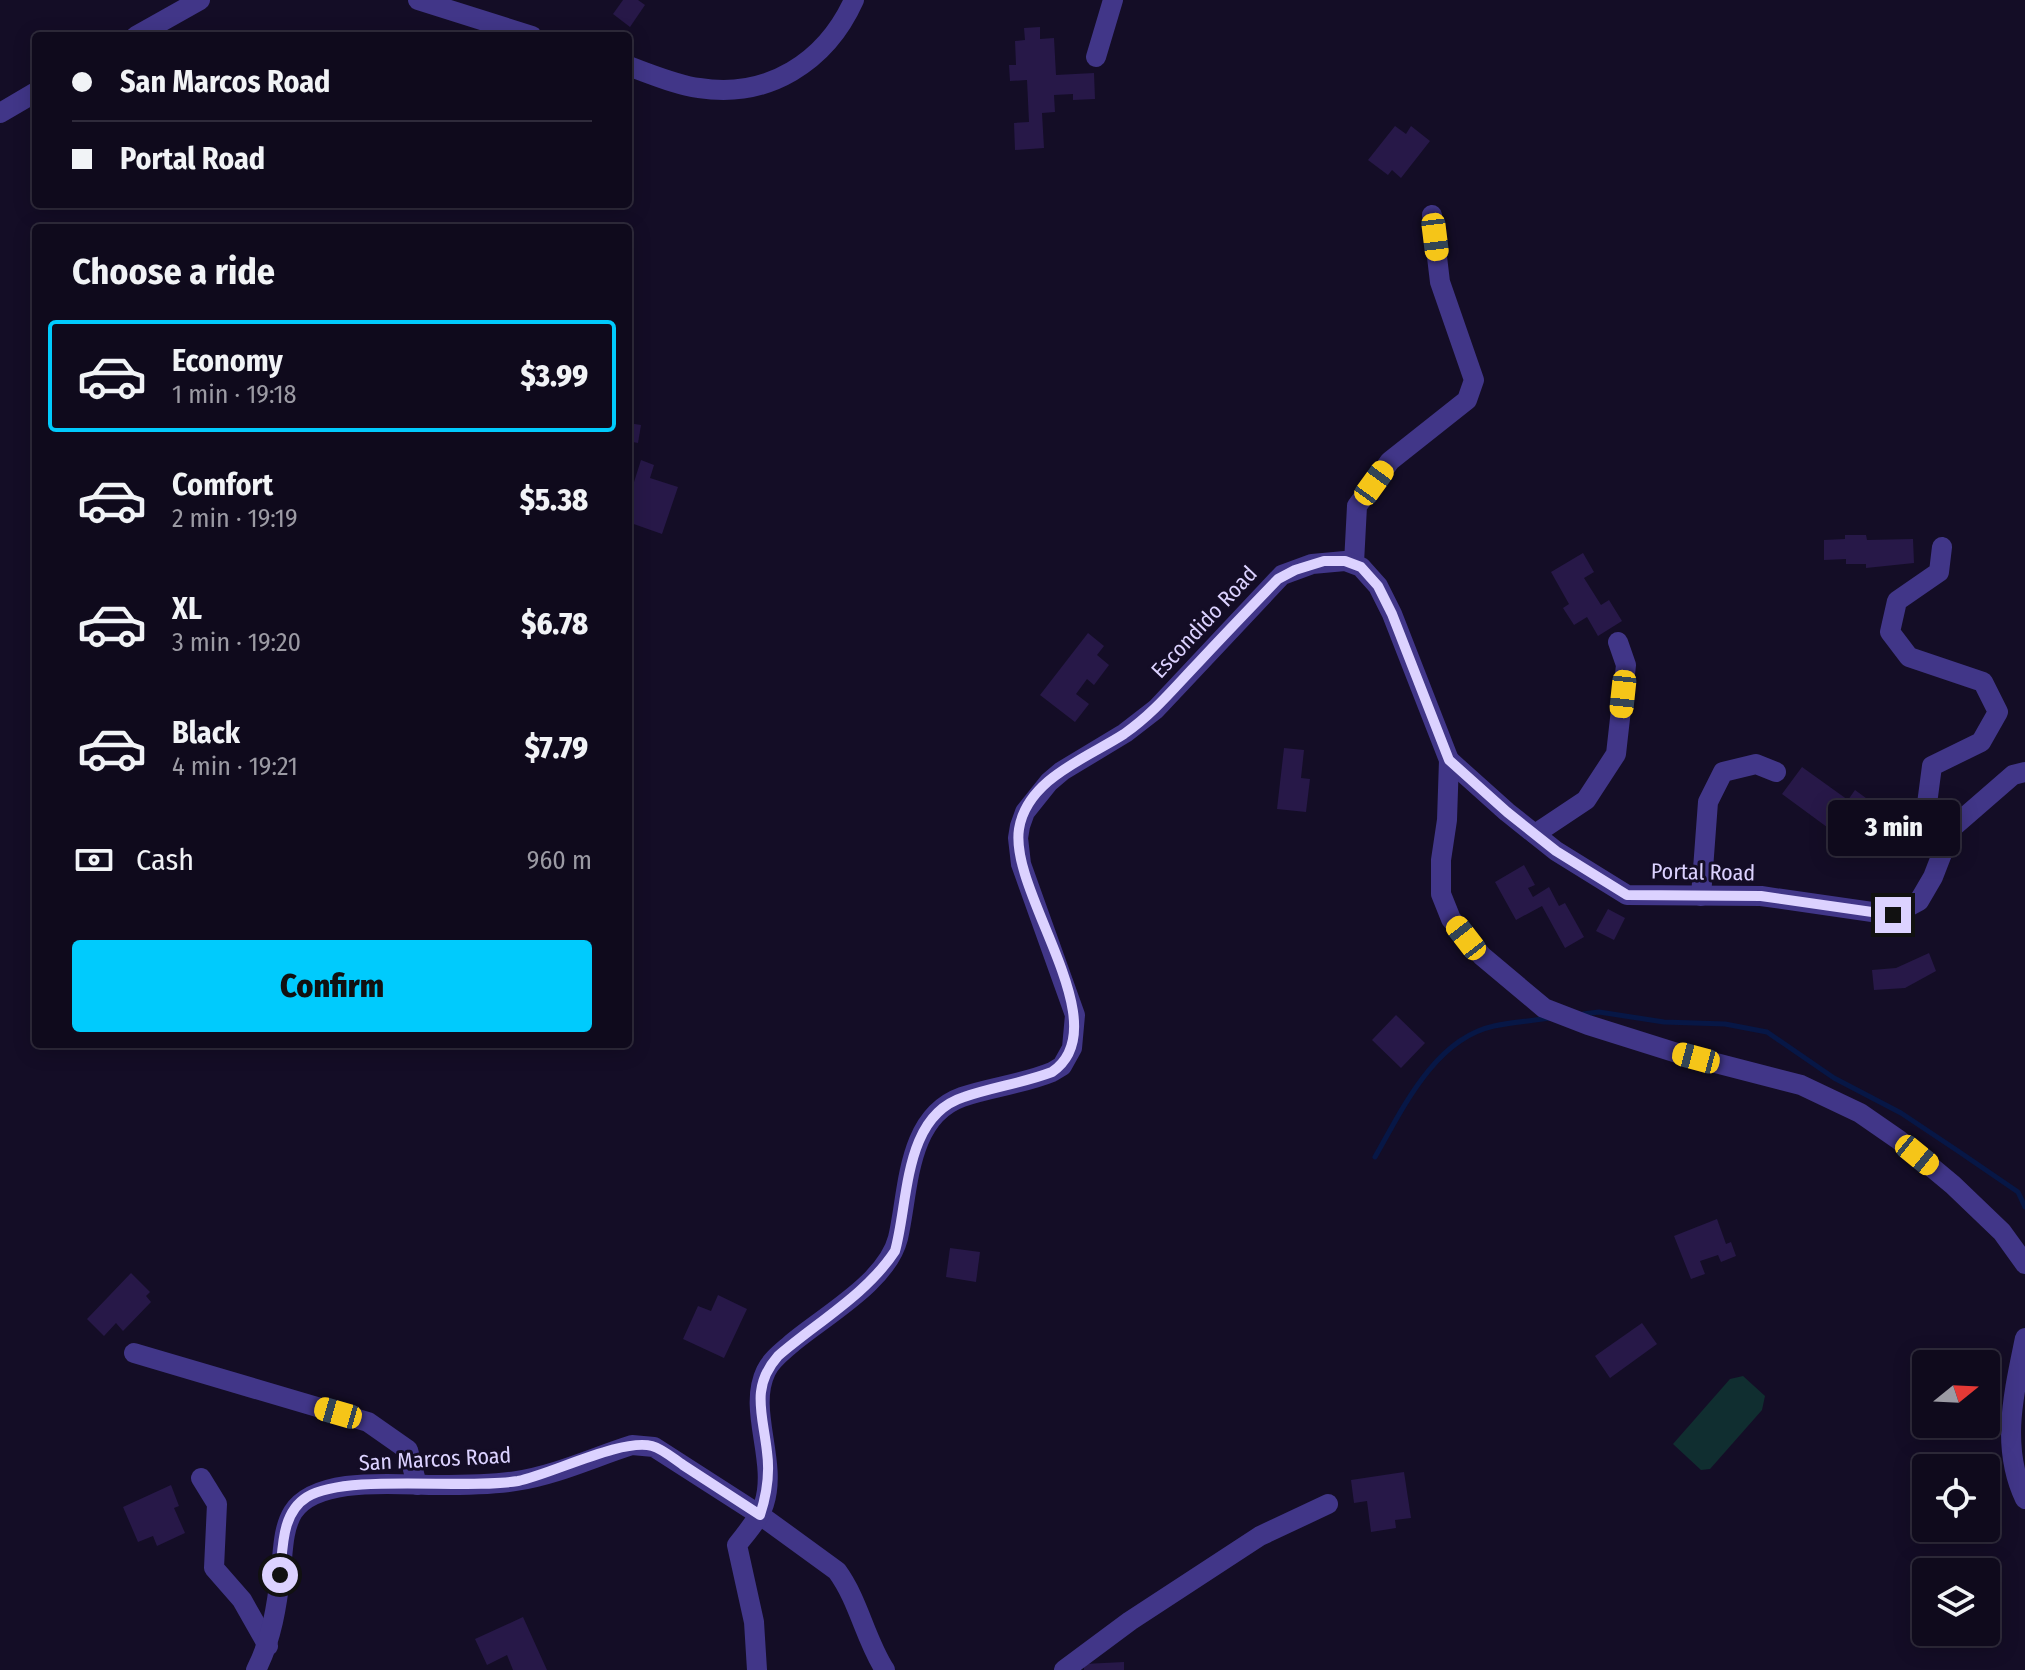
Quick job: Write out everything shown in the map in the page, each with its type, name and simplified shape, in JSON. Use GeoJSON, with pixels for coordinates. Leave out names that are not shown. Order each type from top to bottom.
{"type":"FeatureCollection","features":[{"type":"Feature","properties":{"kind":"street"},"geometry":{"type":"LineString","coordinates":[[143,32],[200,0]]}},
{"type":"Feature","properties":{"kind":"street"},"geometry":{"type":"LineString","coordinates":[[418,0],[519,32]]}},
{"type":"Feature","properties":{"kind":"street"},"geometry":{"type":"LineString","coordinates":[[632,67],[697,88],[735,92],[783,78],[814,57],[843,23],[854,0]]}},
{"type":"Feature","properties":{"kind":"street"},"geometry":{"type":"LineString","coordinates":[[1096,57],[1113,0]]}},
{"type":"Feature","properties":{"kind":"street"},"geometry":{"type":"LineString","coordinates":[[0,113],[32,94]]}},
{"type":"Feature","properties":{"kind":"street"},"geometry":{"type":"LineString","coordinates":[[1432,215],[1440,282],[1474,380],[1467,400],[1390,461],[1357,506],[1354,563],[1378,586],[1392,614],[1449,760],[1447,820],[1440,877],[1441,894],[1451,919],[1482,956],[1544,1008],[1677,1053],[1801,1085],[1860,1113],[1953,1185],[2002,1232],[2025,1264]]}},
{"type":"Feature","properties":{"kind":"street"},"geometry":{"type":"LineString","coordinates":[[1942,547],[1939,572],[1897,601],[1890,632],[1909,657],[1983,682],[1998,712],[1981,742],[1932,766],[1927,804],[1952,828]]}},
{"type":"Feature","properties":{"kind":"street","name":"Escondido Road"},"geometry":{"type":"LineString","coordinates":[[760,1515],[768,1486],[760,1397],[767,1368],[787,1347],[846,1301],[886,1264],[895,1251],[914,1153],[934,1114],[953,1101],[1052,1072],[1062,1066],[1072,1048],[1075,1029],[1071,1000],[1025,876],[1019,851],[1020,826],[1025,812],[1062,771],[1125,733],[1156,709],[1282,575],[1324,561],[1354,563]]}},
{"type":"Feature","properties":{"kind":"street"},"geometry":{"type":"LineString","coordinates":[[1535,834],[1586,800],[1616,754],[1626,665],[1618,642]]}},
{"type":"Feature","properties":{"kind":"street","name":"Portal Road"},"geometry":{"type":"LineString","coordinates":[[1449,760],[1556,851],[1627,895],[1761,896],[1893,915],[1919,901],[1933,877],[1952,828],[2013,775],[2025,772]]}},
{"type":"Feature","properties":{"kind":"street"},"geometry":{"type":"LineString","coordinates":[[1701,896],[1708,802],[1723,772],[1756,764],[1776,772]]}},
{"type":"Feature","properties":{"kind":"street"},"geometry":{"type":"LineString","coordinates":[[2025,1338],[2010,1419],[2013,1464],[2025,1499]]}},
{"type":"Feature","properties":{"kind":"street"},"geometry":{"type":"LineString","coordinates":[[134,1353],[368,1422],[408,1450],[417,1485]]}},
{"type":"Feature","properties":{"kind":"street","name":"San Marcos Road"},"geometry":{"type":"LineString","coordinates":[[256,1670],[268,1646],[287,1523],[295,1508],[306,1498],[327,1489],[375,1484],[515,1481],[548,1474],[632,1445],[641,1445],[654,1447],[760,1515],[837,1571],[845,1582],[876,1657],[885,1670]]}},
{"type":"Feature","properties":{"kind":"street"},"geometry":{"type":"LineString","coordinates":[[201,1478],[217,1504],[214,1568],[242,1600],[268,1646]]}},
{"type":"Feature","properties":{"kind":"street"},"geometry":{"type":"LineString","coordinates":[[1064,1670],[1130,1621],[1260,1536],[1328,1504]]}},
{"type":"Feature","properties":{"kind":"street"},"geometry":{"type":"LineString","coordinates":[[757,1670],[754,1622],[737,1545],[760,1515]]}},
{"type":"Feature","properties":{"kind":"green space"},"geometry":{"type":"Polygon","coordinates":[[[1743,1376],[1765,1396],[1762,1410],[1710,1469],[1701,1470],[1673,1444],[1730,1379],[1743,1376]]]}},
{"type":"Feature","properties":{"kind":"building"},"geometry":{"type":"Polygon","coordinates":[[[623,0],[638,0],[645,5],[630,27],[613,14],[623,0]]]}},
{"type":"Feature","properties":{"kind":"building"},"geometry":{"type":"Polygon","coordinates":[[[1040,27],[1040,39],[1054,38],[1056,75],[1094,73],[1095,99],[1073,100],[1073,94],[1054,95],[1055,112],[1042,113],[1044,148],[1015,150],[1014,123],[1029,122],[1027,80],[1010,81],[1009,65],[1016,65],[1015,41],[1025,40],[1024,28],[1040,27]]]}},
{"type":"Feature","properties":{"kind":"building"},"geometry":{"type":"Polygon","coordinates":[[[1395,126],[1406,134],[1411,126],[1430,141],[1401,178],[1392,170],[1388,175],[1368,160],[1395,126]]]}},
{"type":"Feature","properties":{"kind":"building"},"geometry":{"type":"Polygon","coordinates":[[[632,424],[641,425],[638,443],[632,442],[632,424]]]}},
{"type":"Feature","properties":{"kind":"building"},"geometry":{"type":"Polygon","coordinates":[[[641,460],[654,465],[650,478],[678,487],[662,534],[632,523],[632,488],[641,460]]]}},
{"type":"Feature","properties":{"kind":"building"},"geometry":{"type":"Polygon","coordinates":[[[1845,535],[1866,535],[1867,540],[1913,539],[1914,563],[1866,568],[1866,564],[1846,564],[1846,559],[1824,560],[1824,540],[1845,539],[1845,535]]]}},
{"type":"Feature","properties":{"kind":"building"},"geometry":{"type":"Polygon","coordinates":[[[1583,553],[1594,572],[1584,578],[1601,605],[1609,600],[1622,621],[1598,636],[1587,617],[1574,625],[1563,608],[1569,604],[1551,572],[1583,553]]]}},
{"type":"Feature","properties":{"kind":"building"},"geometry":{"type":"Polygon","coordinates":[[[1088,633],[1104,646],[1097,655],[1109,665],[1094,685],[1087,679],[1076,694],[1089,704],[1075,722],[1040,695],[1088,633]]]}},
{"type":"Feature","properties":{"kind":"building"},"geometry":{"type":"Polygon","coordinates":[[[1284,748],[1304,750],[1301,778],[1310,779],[1306,812],[1277,809],[1284,748]]]}},
{"type":"Feature","properties":{"kind":"building"},"geometry":{"type":"Polygon","coordinates":[[[1802,767],[1848,800],[1855,790],[1874,804],[1854,833],[1837,821],[1831,830],[1782,794],[1802,767]]]}},
{"type":"Feature","properties":{"kind":"building"},"geometry":{"type":"Polygon","coordinates":[[[1524,865],[1535,885],[1528,888],[1533,897],[1549,887],[1559,906],[1565,903],[1584,937],[1565,948],[1542,906],[1516,920],[1495,882],[1524,865]]]}},
{"type":"Feature","properties":{"kind":"building"},"geometry":{"type":"Polygon","coordinates":[[[1608,909],[1625,918],[1614,940],[1596,931],[1608,909]]]}},
{"type":"Feature","properties":{"kind":"building"},"geometry":{"type":"Polygon","coordinates":[[[1929,953],[1936,971],[1905,988],[1874,990],[1872,970],[1896,968],[1929,953]]]}},
{"type":"Feature","properties":{"kind":"building"},"geometry":{"type":"Polygon","coordinates":[[[1396,1015],[1425,1043],[1401,1068],[1372,1040],[1396,1015]]]}},
{"type":"Feature","properties":{"kind":"building"},"geometry":{"type":"Polygon","coordinates":[[[1717,1219],[1726,1244],[1731,1242],[1736,1256],[1721,1262],[1718,1255],[1700,1261],[1705,1274],[1691,1279],[1674,1236],[1717,1219]]]}},
{"type":"Feature","properties":{"kind":"building"},"geometry":{"type":"Polygon","coordinates":[[[950,1248],[980,1252],[976,1282],[946,1277],[950,1248]]]}},
{"type":"Feature","properties":{"kind":"building"},"geometry":{"type":"Polygon","coordinates":[[[131,1273],[150,1292],[146,1296],[151,1302],[123,1331],[116,1323],[104,1336],[87,1319],[131,1273]]]}},
{"type":"Feature","properties":{"kind":"building"},"geometry":{"type":"Polygon","coordinates":[[[718,1295],[747,1309],[724,1358],[683,1339],[698,1306],[711,1311],[718,1295]]]}},
{"type":"Feature","properties":{"kind":"building"},"geometry":{"type":"Polygon","coordinates":[[[1642,1323],[1657,1344],[1610,1378],[1595,1356],[1642,1323]]]}},
{"type":"Feature","properties":{"kind":"building"},"geometry":{"type":"Polygon","coordinates":[[[1404,1472],[1411,1518],[1395,1520],[1396,1528],[1371,1532],[1367,1501],[1354,1503],[1351,1480],[1404,1472]]]}},
{"type":"Feature","properties":{"kind":"building"},"geometry":{"type":"Polygon","coordinates":[[[171,1485],[179,1506],[174,1508],[185,1533],[157,1546],[153,1536],[138,1542],[123,1507],[171,1485]]]}},
{"type":"Feature","properties":{"kind":"building"},"geometry":{"type":"Polygon","coordinates":[[[523,1617],[547,1670],[513,1670],[507,1655],[487,1665],[475,1639],[523,1617]]]}},
{"type":"Feature","properties":{"kind":"building"},"geometry":{"type":"Polygon","coordinates":[[[1124,1662],[1124,1670],[1084,1670],[1084,1664],[1124,1662]]]}},
{"type":"Feature","properties":{"kind":"waterway"},"geometry":{"type":"LineString","coordinates":[[1583,1014],[1599,1012],[1664,1022],[1725,1024],[1767,1032],[1834,1078],[1901,1113],[1958,1151],[2018,1192],[2025,1207]]}},
{"type":"Feature","properties":{"kind":"waterway"},"geometry":{"type":"LineString","coordinates":[[1375,1157],[1422,1079],[1454,1045],[1473,1033],[1494,1026],[1550,1018]]}},
{"type":"Feature","properties":{"kind":"route"},"geometry":{"type":"LineString","coordinates":[[280,1575],[287,1523],[295,1508],[306,1498],[327,1489],[375,1484],[515,1481],[548,1474],[632,1445],[654,1447],[760,1515],[768,1486],[760,1397],[761,1382],[767,1368],[797,1339],[856,1292],[886,1264],[895,1251],[914,1153],[934,1114],[962,1097],[1052,1072],[1062,1066],[1072,1048],[1075,1015],[1071,1000],[1021,864],[1018,838],[1025,812],[1062,771],[1125,733],[1156,709],[1282,575],[1324,561],[1354,563],[1361,567],[1378,586],[1392,614],[1449,760],[1556,851],[1627,895],[1761,896],[1893,915]]}}]}
